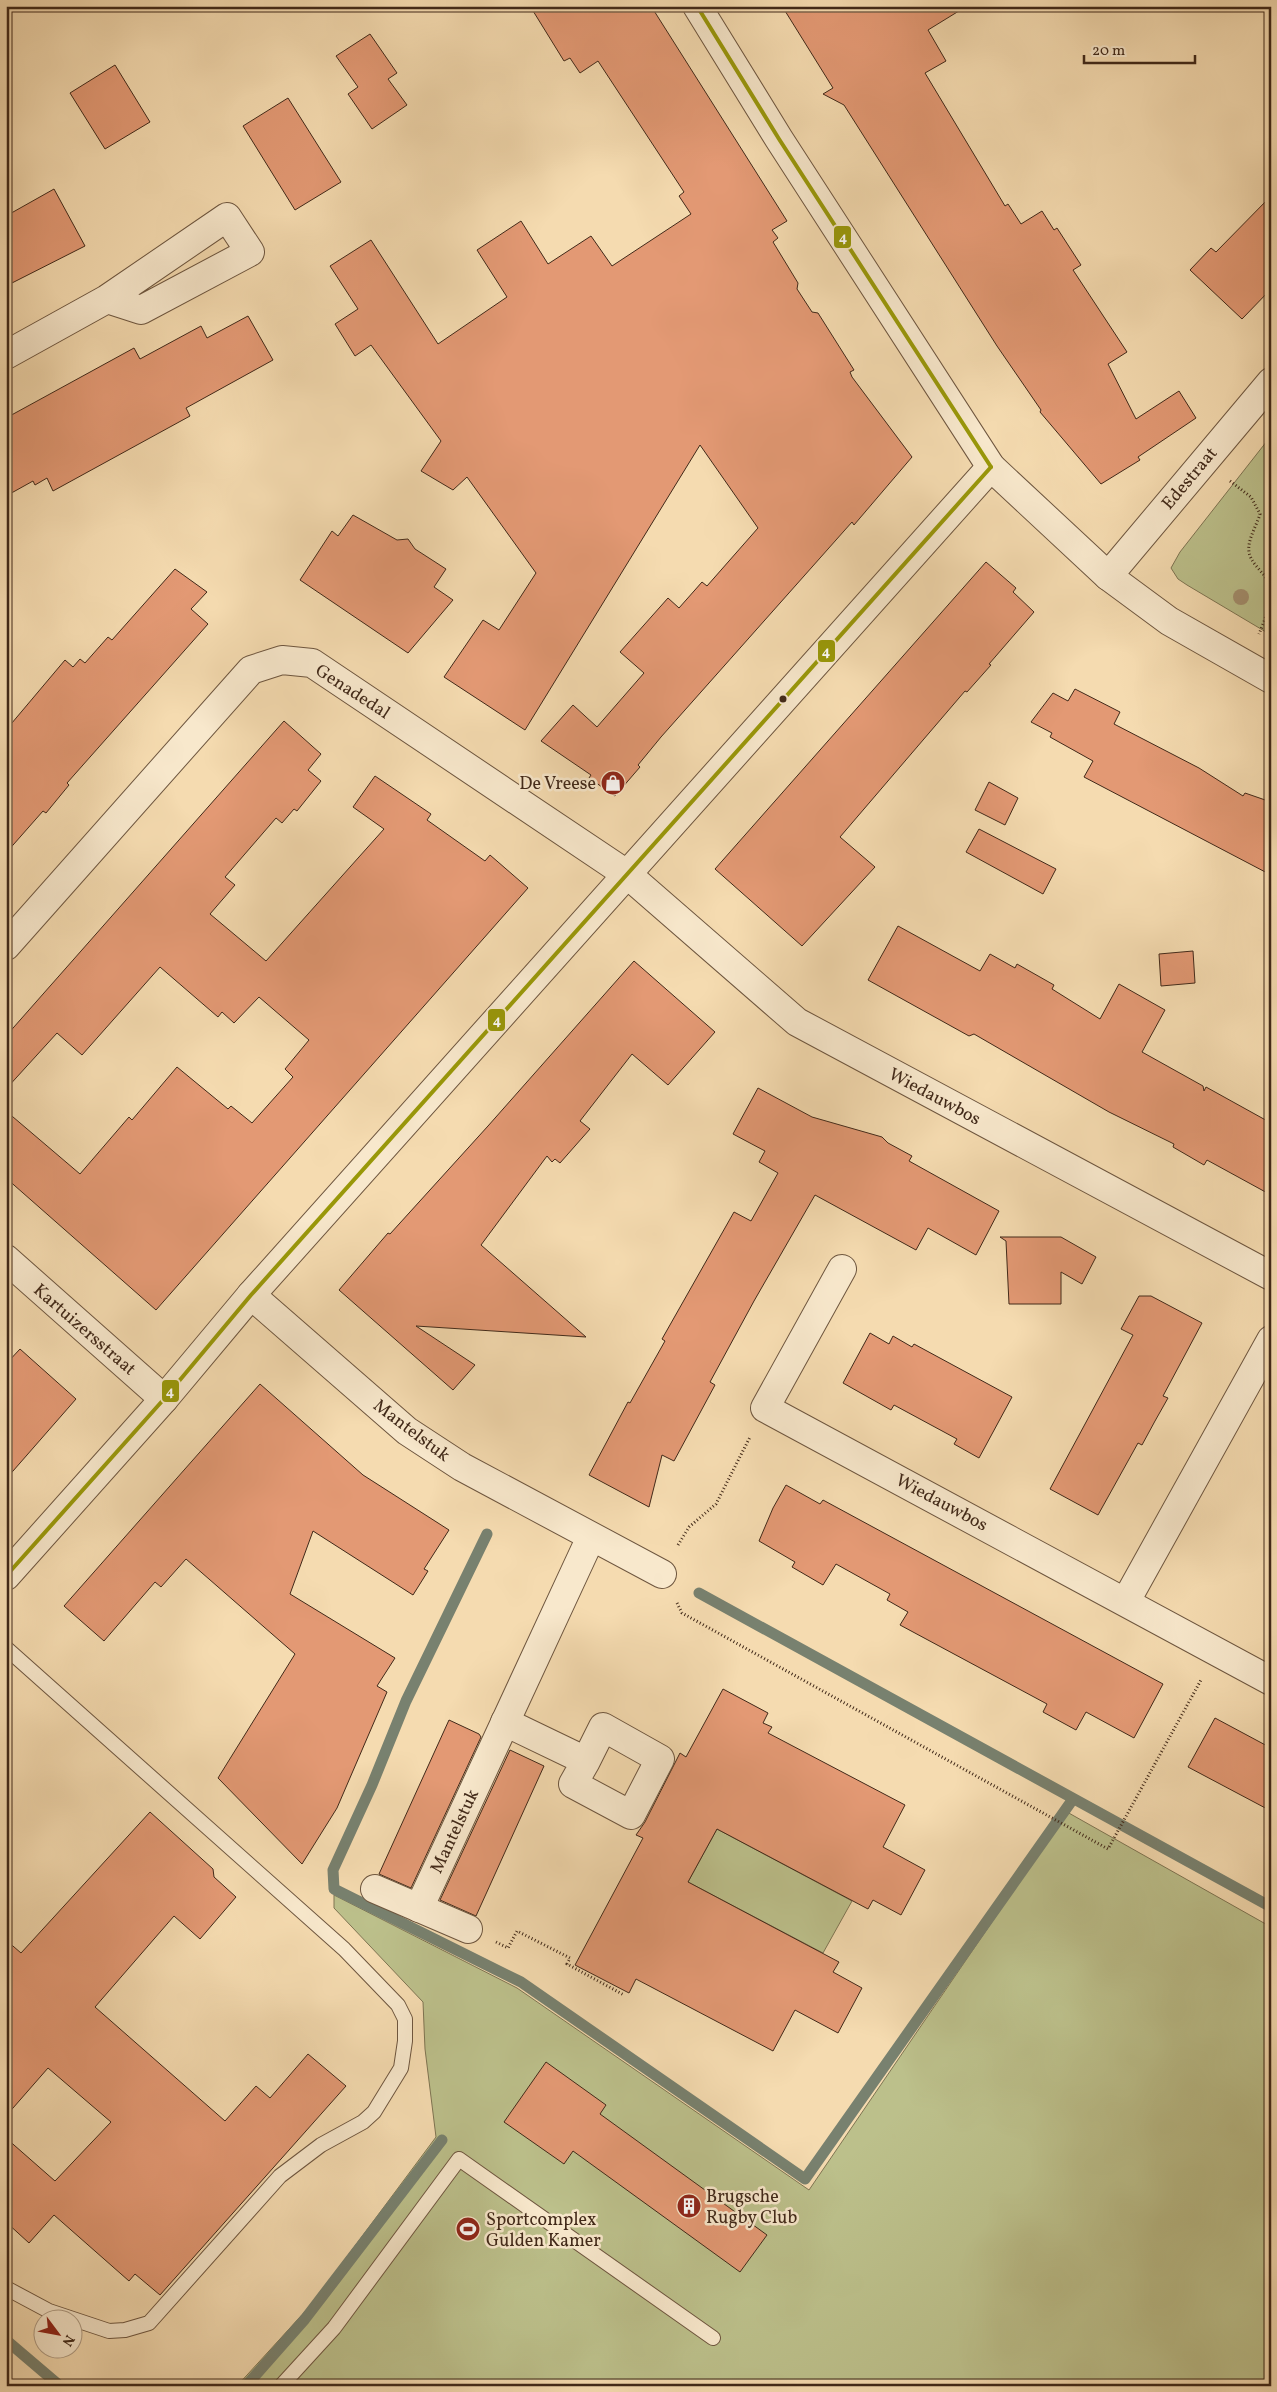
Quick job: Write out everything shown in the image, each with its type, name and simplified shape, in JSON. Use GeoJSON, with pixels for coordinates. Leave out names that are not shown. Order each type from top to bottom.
{"type":"FeatureCollection","features":[{"type":"Feature","properties":{"kind":"street"},"geometry":{"type":"LineString","coordinates":[[697,6],[780,139],[991,467],[1108,576],[1169,621],[1271,679]]}},
{"type":"Feature","properties":{"kind":"street"},"geometry":{"type":"LineString","coordinates":[[6,355],[107,299],[226,217],[250,252],[141,310],[107,299]]}},
{"type":"Feature","properties":{"kind":"street","name":"Edestraat"},"geometry":{"type":"LineString","coordinates":[[1108,576],[1271,382]]}},
{"type":"Feature","properties":{"kind":"street"},"geometry":{"type":"LineString","coordinates":[[6,1576],[164,1398],[251,1295],[991,467]]}},
{"type":"Feature","properties":{"kind":"street","name":"Genadedal"},"geometry":{"type":"LineString","coordinates":[[6,946],[251,670],[282,660],[312,663],[628,875]]}},
{"type":"Feature","properties":{"kind":"street","name":"Wiedauwbos"},"geometry":{"type":"LineString","coordinates":[[628,875],[797,1022],[1271,1276]]}},
{"type":"Feature","properties":{"kind":"street","name":"Kartuizersstraat"},"geometry":{"type":"LineString","coordinates":[[6,1259],[164,1398]]}},
{"type":"Feature","properties":{"kind":"street"},"geometry":{"type":"LineString","coordinates":[[765,1408],[842,1269]]}},
{"type":"Feature","properties":{"kind":"street","name":"Mantelstuk"},"geometry":{"type":"LineString","coordinates":[[251,1295],[407,1431],[462,1467],[662,1574]]}},
{"type":"Feature","properties":{"kind":"street"},"geometry":{"type":"LineString","coordinates":[[1126,1601],[1271,1340]]}},
{"type":"Feature","properties":{"kind":"street","name":"Wiedauwbos"},"geometry":{"type":"LineString","coordinates":[[765,1408],[1271,1680]]}},
{"type":"Feature","properties":{"kind":"street","name":"Mantelstuk"},"geometry":{"type":"LineString","coordinates":[[418,1908],[591,1537]]}},
{"type":"Feature","properties":{"kind":"street"},"geometry":{"type":"LineString","coordinates":[[505,1722],[586,1761]]}},
{"type":"Feature","properties":{"kind":"street"},"geometry":{"type":"LineString","coordinates":[[375,1888],[468,1929]]}},
{"type":"Feature","properties":{"kind":"lane"},"geometry":{"type":"LineString","coordinates":[[6,1648],[344,1949],[398,2005],[405,2019],[405,2041],[401,2068],[374,2112],[362,2122],[320,2145],[280,2176],[148,2324],[125,2330],[109,2331],[49,2311],[6,2288]]}},
{"type":"Feature","properties":{"kind":"lane"},"geometry":{"type":"LineString","coordinates":[[281,2386],[334,2328],[459,2159],[713,2338]]}},
{"type":"Feature","properties":{"kind":"path"},"geometry":{"type":"LineString","coordinates":[[1234,484],[1251,497],[1260,514],[1249,545],[1249,552],[1267,580],[1270,592],[1268,614],[1242,663]]}},
{"type":"Feature","properties":{"kind":"path"},"geometry":{"type":"LineString","coordinates":[[765,1408],[716,1504],[688,1527],[662,1574],[682,1613],[1108,1849],[1217,1651]]}},
{"type":"Feature","properties":{"kind":"path"},"geometry":{"type":"LineString","coordinates":[[468,1929],[508,1948],[517,1931],[570,1958],[567,1964],[624,1995]]}},
{"type":"Feature","properties":{"kind":"green space"},"geometry":{"type":"Polygon","coordinates":[[[1267,441],[1271,444],[1271,635],[1178,579],[1171,568],[1180,552],[1267,441]]]}},
{"type":"Feature","properties":{"kind":"green space"},"geometry":{"type":"Polygon","coordinates":[[[1067,1812],[1271,1927],[1271,2386],[237,2386],[311,2305],[436,2137],[425,2049],[423,2002],[334,1908],[334,1895],[517,1988],[809,2190],[1067,1812]]]}},
{"type":"Feature","properties":{"kind":"green space"},"geometry":{"type":"Polygon","coordinates":[[[717,1829],[852,1901],[823,1953],[688,1882],[717,1829]]]}},
{"type":"Feature","properties":{"kind":"building"},"geometry":{"type":"Polygon","coordinates":[[[530,6],[651,6],[787,221],[772,230],[778,238],[773,242],[798,283],[797,289],[812,312],[818,313],[854,370],[850,372],[852,377],[912,457],[854,525],[852,522],[661,737],[638,765],[640,767],[615,796],[589,778],[591,775],[541,741],[573,705],[597,727],[644,673],[620,652],[668,598],[679,608],[702,582],[707,586],[758,528],[700,445],[525,730],[444,677],[483,620],[499,630],[536,573],[467,477],[453,490],[421,471],[441,441],[371,345],[355,356],[335,324],[358,309],[330,266],[371,240],[438,344],[507,297],[477,250],[521,221],[548,264],[591,236],[612,266],[691,214],[679,196],[684,192],[598,61],[580,73],[570,58],[564,61],[530,6]]]}},
{"type":"Feature","properties":{"kind":"building"},"geometry":{"type":"Polygon","coordinates":[[[782,6],[967,6],[928,30],[946,61],[925,73],[1005,206],[1008,204],[1021,224],[1042,211],[1054,230],[1057,228],[1081,265],[1073,270],[1127,352],[1108,364],[1136,419],[1179,391],[1196,418],[1138,457],[1140,460],[1101,484],[1040,412],[1041,410],[997,346],[844,105],[823,94],[833,88],[782,6]]]}},
{"type":"Feature","properties":{"kind":"building"},"geometry":{"type":"Polygon","coordinates":[[[370,34],[397,73],[388,79],[407,105],[372,129],[348,94],[358,87],[336,56],[370,34]]]}},
{"type":"Feature","properties":{"kind":"building"},"geometry":{"type":"Polygon","coordinates":[[[115,65],[150,122],[105,149],[70,93],[115,65]]]}},
{"type":"Feature","properties":{"kind":"building"},"geometry":{"type":"Polygon","coordinates":[[[288,98],[341,182],[295,210],[243,126],[288,98]]]}},
{"type":"Feature","properties":{"kind":"building"},"geometry":{"type":"Polygon","coordinates":[[[54,189],[85,246],[6,286],[6,216],[54,189]]]}},
{"type":"Feature","properties":{"kind":"building"},"geometry":{"type":"Polygon","coordinates":[[[1271,196],[1271,289],[1242,319],[1190,270],[1211,248],[1216,252],[1271,196]]]}},
{"type":"Feature","properties":{"kind":"building"},"geometry":{"type":"Polygon","coordinates":[[[248,316],[273,360],[186,408],[190,416],[53,491],[47,478],[35,485],[33,481],[6,496],[6,418],[134,348],[140,359],[201,326],[207,338],[248,316]]]}},
{"type":"Feature","properties":{"kind":"building"},"geometry":{"type":"Polygon","coordinates":[[[353,515],[397,540],[408,539],[415,549],[446,569],[434,587],[453,600],[408,653],[300,580],[332,531],[338,536],[353,515]]]}},
{"type":"Feature","properties":{"kind":"building"},"geometry":{"type":"Polygon","coordinates":[[[986,562],[1016,588],[1013,592],[1034,612],[989,664],[991,665],[967,692],[965,691],[840,837],[875,867],[802,946],[715,869],[986,562]]]}},
{"type":"Feature","properties":{"kind":"building"},"geometry":{"type":"Polygon","coordinates":[[[175,569],[207,592],[191,609],[208,624],[67,783],[69,785],[46,813],[43,811],[6,853],[6,730],[65,660],[73,667],[80,659],[85,663],[108,637],[112,640],[175,569]]]}},
{"type":"Feature","properties":{"kind":"building"},"geometry":{"type":"Polygon","coordinates":[[[1075,689],[1120,712],[1114,724],[1199,768],[1243,796],[1245,793],[1271,802],[1271,875],[1084,777],[1093,761],[1050,737],[1052,733],[1031,722],[1053,693],[1068,701],[1075,689]]]}},
{"type":"Feature","properties":{"kind":"building"},"geometry":{"type":"Polygon","coordinates":[[[284,721],[321,754],[308,770],[321,781],[297,811],[294,809],[282,823],[276,818],[225,877],[235,885],[210,914],[266,961],[384,829],[353,807],[375,776],[431,814],[427,820],[485,861],[490,855],[528,888],[156,1310],[6,1178],[6,1111],[80,1174],[129,1117],[132,1120],[177,1067],[228,1109],[231,1106],[252,1123],[293,1077],[285,1069],[309,1040],[259,997],[234,1023],[222,1012],[218,1017],[160,967],[82,1055],[57,1033],[6,1089],[6,1036],[284,721]]]}},
{"type":"Feature","properties":{"kind":"building"},"geometry":{"type":"Polygon","coordinates":[[[989,782],[1018,798],[1005,825],[975,810],[989,782]]]}},
{"type":"Feature","properties":{"kind":"building"},"geometry":{"type":"Polygon","coordinates":[[[979,829],[1056,869],[1043,894],[966,852],[979,829]]]}},
{"type":"Feature","properties":{"kind":"building"},"geometry":{"type":"Polygon","coordinates":[[[898,926],[980,971],[990,954],[1015,968],[1017,964],[1054,985],[1052,989],[1100,1019],[1119,984],[1165,1010],[1142,1052],[1203,1086],[1204,1091],[1206,1087],[1271,1123],[1271,1195],[1207,1160],[1204,1165],[1173,1147],[1174,1144],[1109,1112],[974,1034],[969,1036],[868,980],[898,926]]]}},
{"type":"Feature","properties":{"kind":"building"},"geometry":{"type":"Polygon","coordinates":[[[1193,951],[1195,983],[1161,986],[1159,954],[1193,951]]]}},
{"type":"Feature","properties":{"kind":"building"},"geometry":{"type":"Polygon","coordinates":[[[634,961],[715,1032],[668,1085],[632,1054],[580,1121],[590,1129],[560,1163],[555,1159],[552,1162],[547,1156],[481,1245],[586,1337],[416,1326],[475,1365],[453,1390],[339,1290],[388,1233],[390,1234],[488,1126],[634,961]]]}},
{"type":"Feature","properties":{"kind":"building"},"geometry":{"type":"Polygon","coordinates":[[[758,1088],[812,1117],[882,1137],[888,1143],[912,1156],[909,1161],[999,1211],[976,1255],[928,1228],[916,1250],[815,1195],[710,1382],[715,1385],[674,1461],[662,1455],[649,1507],[589,1475],[628,1402],[630,1403],[665,1341],[662,1339],[734,1212],[751,1221],[778,1173],[759,1162],[765,1151],[733,1134],[758,1088]]]}},
{"type":"Feature","properties":{"kind":"building"},"geometry":{"type":"Polygon","coordinates":[[[1000,1237],[1061,1237],[1096,1257],[1082,1284],[1061,1272],[1061,1304],[1009,1304],[1006,1241],[1000,1237]]]}},
{"type":"Feature","properties":{"kind":"building"},"geometry":{"type":"Polygon","coordinates":[[[1139,1296],[1151,1296],[1202,1323],[1163,1396],[1168,1398],[1142,1445],[1138,1443],[1098,1515],[1050,1489],[1133,1335],[1121,1329],[1139,1296]]]}},
{"type":"Feature","properties":{"kind":"building"},"geometry":{"type":"Polygon","coordinates":[[[870,1333],[889,1344],[893,1336],[912,1347],[914,1344],[1012,1397],[979,1458],[954,1444],[957,1439],[894,1405],[891,1410],[843,1383],[870,1333]]]}},
{"type":"Feature","properties":{"kind":"building"},"geometry":{"type":"Polygon","coordinates":[[[20,1349],[76,1399],[6,1479],[6,1364],[20,1349]]]}},
{"type":"Feature","properties":{"kind":"building"},"geometry":{"type":"Polygon","coordinates":[[[260,1384],[363,1475],[449,1530],[424,1569],[428,1571],[413,1595],[313,1531],[290,1594],[395,1658],[377,1686],[387,1692],[337,1808],[302,1864],[218,1778],[295,1654],[186,1559],[161,1587],[155,1582],[104,1641],[64,1606],[260,1384]]]}},
{"type":"Feature","properties":{"kind":"building"},"geometry":{"type":"Polygon","coordinates":[[[786,1485],[820,1504],[823,1500],[1163,1684],[1134,1738],[1086,1712],[1076,1730],[1043,1712],[1047,1704],[900,1625],[908,1612],[887,1600],[890,1594],[836,1564],[823,1585],[792,1567],[795,1562],[759,1541],[773,1508],[786,1485]]]}},
{"type":"Feature","properties":{"kind":"building"},"geometry":{"type":"Polygon","coordinates":[[[723,1689],[768,1713],[763,1723],[772,1727],[768,1733],[905,1805],[883,1847],[925,1870],[901,1915],[873,1900],[868,1909],[717,1829],[688,1882],[839,1962],[833,1972],[862,1988],[838,2033],[795,2010],[773,2051],[636,1979],[629,1993],[575,1965],[643,1838],[636,1835],[645,1822],[680,1753],[686,1757],[723,1689]]]}},
{"type":"Feature","properties":{"kind":"building"},"geometry":{"type":"Polygon","coordinates":[[[1215,1718],[1271,1748],[1271,1811],[1188,1767],[1215,1718]]]}},
{"type":"Feature","properties":{"kind":"building"},"geometry":{"type":"Polygon","coordinates":[[[449,1720],[479,1734],[481,1737],[411,1888],[379,1874],[449,1720]]]}},
{"type":"Feature","properties":{"kind":"building"},"geometry":{"type":"Polygon","coordinates":[[[510,1750],[544,1766],[476,1916],[440,1900],[510,1750]]]}},
{"type":"Feature","properties":{"kind":"building"},"geometry":{"type":"Polygon","coordinates":[[[150,1812],[213,1869],[214,1877],[236,1897],[200,1939],[174,1916],[95,2007],[225,2121],[256,2086],[270,2098],[308,2054],[346,2086],[160,2295],[135,2274],[129,2281],[54,2215],[29,2243],[6,2222],[6,2138],[55,2181],[111,2122],[48,2068],[6,2116],[6,1940],[21,1953],[150,1812]]]}},
{"type":"Feature","properties":{"kind":"building"},"geometry":{"type":"Polygon","coordinates":[[[546,2062],[606,2105],[600,2114],[767,2235],[740,2272],[573,2151],[564,2164],[504,2122],[546,2062]]]}},
{"type":"Feature","properties":{"kind":"waterway"},"geometry":{"type":"LineString","coordinates":[[487,1534],[406,1701],[372,1785],[333,1870],[334,1889],[521,1982],[805,2179],[1073,1799]]}},
{"type":"Feature","properties":{"kind":"waterway"},"geometry":{"type":"LineString","coordinates":[[699,1593],[1271,1907]]}},
{"type":"Feature","properties":{"kind":"waterway"},"geometry":{"type":"LineString","coordinates":[[246,2386],[305,2319],[442,2140]]}},
{"type":"Feature","properties":{"kind":"waterway"},"geometry":{"type":"LineString","coordinates":[[6,2340],[60,2386]]}},
{"type":"Feature","properties":{"kind":"transit line","name":"4"},"geometry":{"type":"LineString","coordinates":[[697,6],[779,139],[991,467]]}},
{"type":"Feature","properties":{"kind":"transit line","name":"4"},"geometry":{"type":"LineString","coordinates":[[6,1576],[164,1399],[251,1295],[991,467]]}},
{"type":"Feature","properties":{"kind":"place","name":"De Vreese"},"geometry":{"type":"Point","coordinates":[613,783]}},
{"type":"Feature","properties":{"kind":"place","name":"Brugsche Rugby Club"},"geometry":{"type":"Point","coordinates":[689,2206]}},
{"type":"Feature","properties":{"kind":"place","name":"Sportcomplex Gulden Kamer"},"geometry":{"type":"Point","coordinates":[468,2229]}}]}
